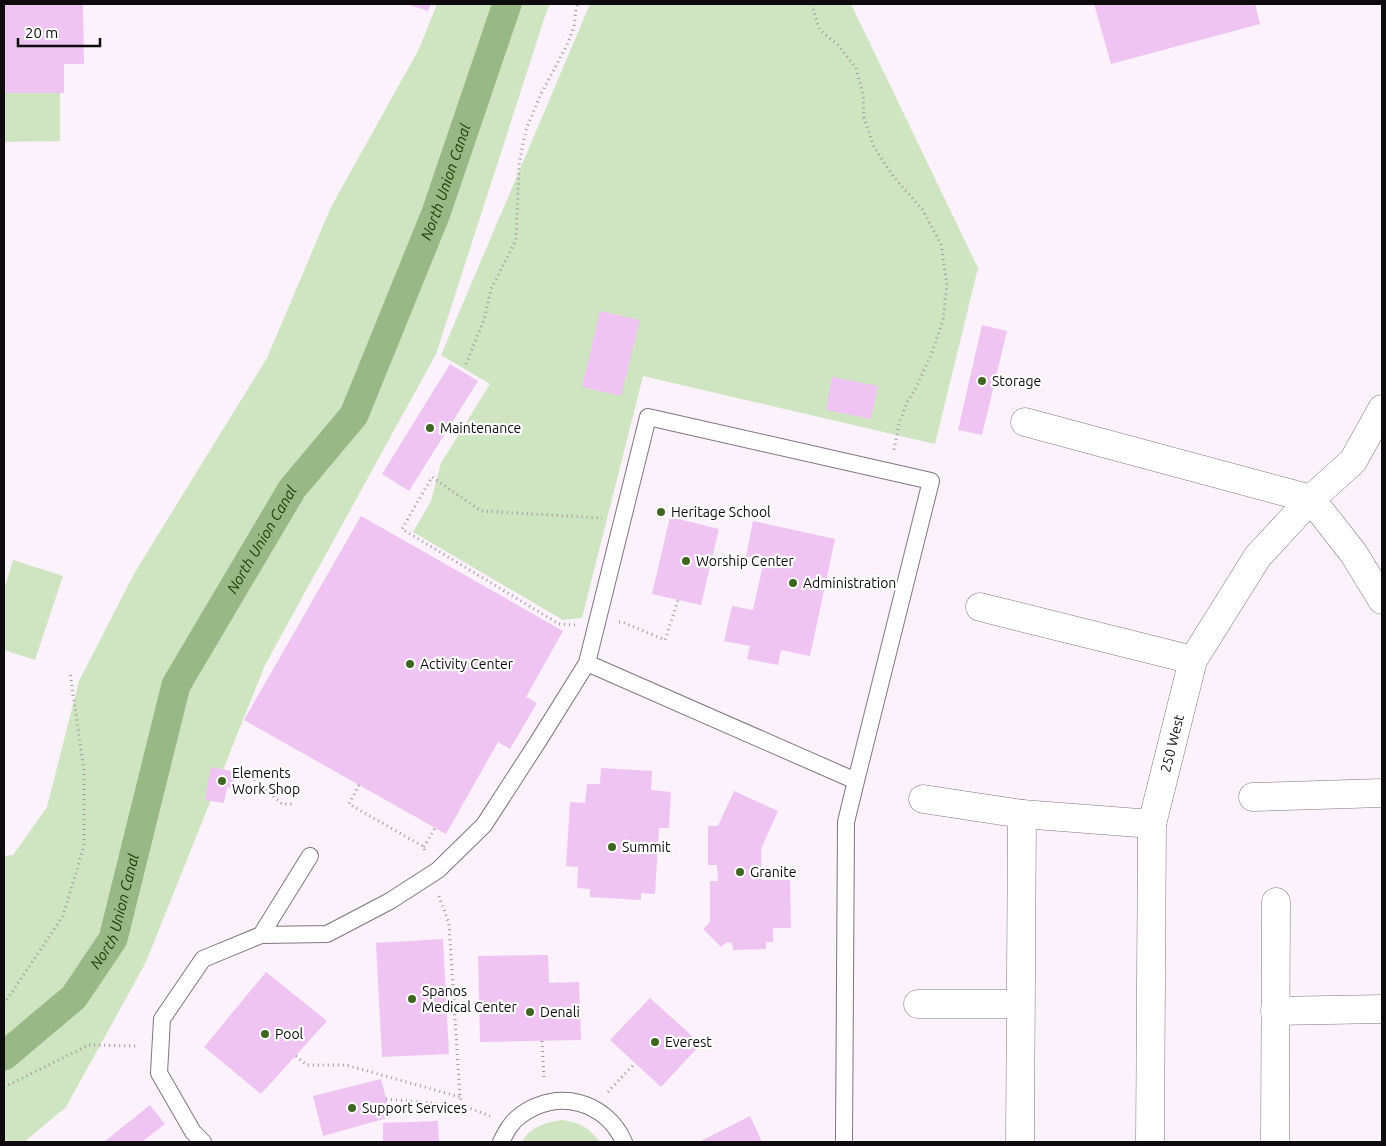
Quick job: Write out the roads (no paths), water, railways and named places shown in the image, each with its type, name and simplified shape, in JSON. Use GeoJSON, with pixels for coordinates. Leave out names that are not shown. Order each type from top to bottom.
{"type":"FeatureCollection","features":[{"type":"Feature","properties":{"kind":"street","name":"250 West"},"geometry":{"type":"LineString","coordinates":[[1150,1142],[1152,824],[1193,660],[1258,556],[1311,499],[1353,461],[1382,409]]}},
{"type":"Feature","properties":{"kind":"street"},"geometry":{"type":"LineString","coordinates":[[1025,422],[1311,499],[1354,554],[1382,600]]}},
{"type":"Feature","properties":{"kind":"street"},"geometry":{"type":"LineString","coordinates":[[980,608],[1193,660]]}},
{"type":"Feature","properties":{"kind":"street"},"geometry":{"type":"LineString","coordinates":[[1253,797],[1382,793]]}},
{"type":"Feature","properties":{"kind":"street"},"geometry":{"type":"LineString","coordinates":[[923,798],[1022,814],[1152,824]]}},
{"type":"Feature","properties":{"kind":"street"},"geometry":{"type":"LineString","coordinates":[[1020,1142],[1022,814]]}},
{"type":"Feature","properties":{"kind":"street"},"geometry":{"type":"LineString","coordinates":[[1275,1142],[1276,902]]}},
{"type":"Feature","properties":{"kind":"street"},"geometry":{"type":"LineString","coordinates":[[918,1004],[1020,1004]]}},
{"type":"Feature","properties":{"kind":"street"},"geometry":{"type":"LineString","coordinates":[[1275,1011],[1382,1009]]}},
{"type":"Feature","properties":{"kind":"lane"},"geometry":{"type":"LineString","coordinates":[[203,1142],[193,1132],[159,1073],[162,1019],[203,959],[261,935],[327,934],[390,901],[438,870],[484,825],[587,663],[648,417],[931,481],[846,822],[844,1142]]}},
{"type":"Feature","properties":{"kind":"lane"},"geometry":{"type":"LineString","coordinates":[[587,663],[856,781]]}},
{"type":"Feature","properties":{"kind":"lane"},"geometry":{"type":"LineString","coordinates":[[261,935],[310,856]]}},
{"type":"Feature","properties":{"kind":"lane"},"geometry":{"type":"LineString","coordinates":[[500,1142],[507,1129],[520,1115],[536,1106],[555,1100],[574,1101],[592,1107],[608,1118],[620,1133],[624,1142]]}},
{"type":"Feature","properties":{"kind":"waterway","name":"North Union Canal"},"geometry":{"type":"LineString","coordinates":[[4,1056],[74,997],[113,939],[176,685],[292,489],[354,415],[436,213],[507,4]]}},
{"type":"Feature","properties":{"kind":"place","name":"Storage"},"geometry":{"type":"Point","coordinates":[982,381]}},
{"type":"Feature","properties":{"kind":"place","name":"Maintenance"},"geometry":{"type":"Point","coordinates":[430,428]}},
{"type":"Feature","properties":{"kind":"place","name":"Heritage School"},"geometry":{"type":"Point","coordinates":[661,512]}},
{"type":"Feature","properties":{"kind":"place","name":"Worship Center"},"geometry":{"type":"Point","coordinates":[686,561]}},
{"type":"Feature","properties":{"kind":"place","name":"Administration"},"geometry":{"type":"Point","coordinates":[793,583]}},
{"type":"Feature","properties":{"kind":"place","name":"Activity Center"},"geometry":{"type":"Point","coordinates":[410,664]}},
{"type":"Feature","properties":{"kind":"place","name":"Elements Work Shop"},"geometry":{"type":"Point","coordinates":[222,781]}},
{"type":"Feature","properties":{"kind":"place","name":"Summit"},"geometry":{"type":"Point","coordinates":[612,847]}},
{"type":"Feature","properties":{"kind":"place","name":"Granite"},"geometry":{"type":"Point","coordinates":[740,872]}},
{"type":"Feature","properties":{"kind":"place","name":"Spanos Medical Center"},"geometry":{"type":"Point","coordinates":[412,999]}},
{"type":"Feature","properties":{"kind":"place","name":"Denali"},"geometry":{"type":"Point","coordinates":[530,1012]}},
{"type":"Feature","properties":{"kind":"place","name":"Pool"},"geometry":{"type":"Point","coordinates":[265,1034]}},
{"type":"Feature","properties":{"kind":"place","name":"Everest"},"geometry":{"type":"Point","coordinates":[655,1042]}},
{"type":"Feature","properties":{"kind":"place","name":"Support Services"},"geometry":{"type":"Point","coordinates":[352,1108]}}]}
